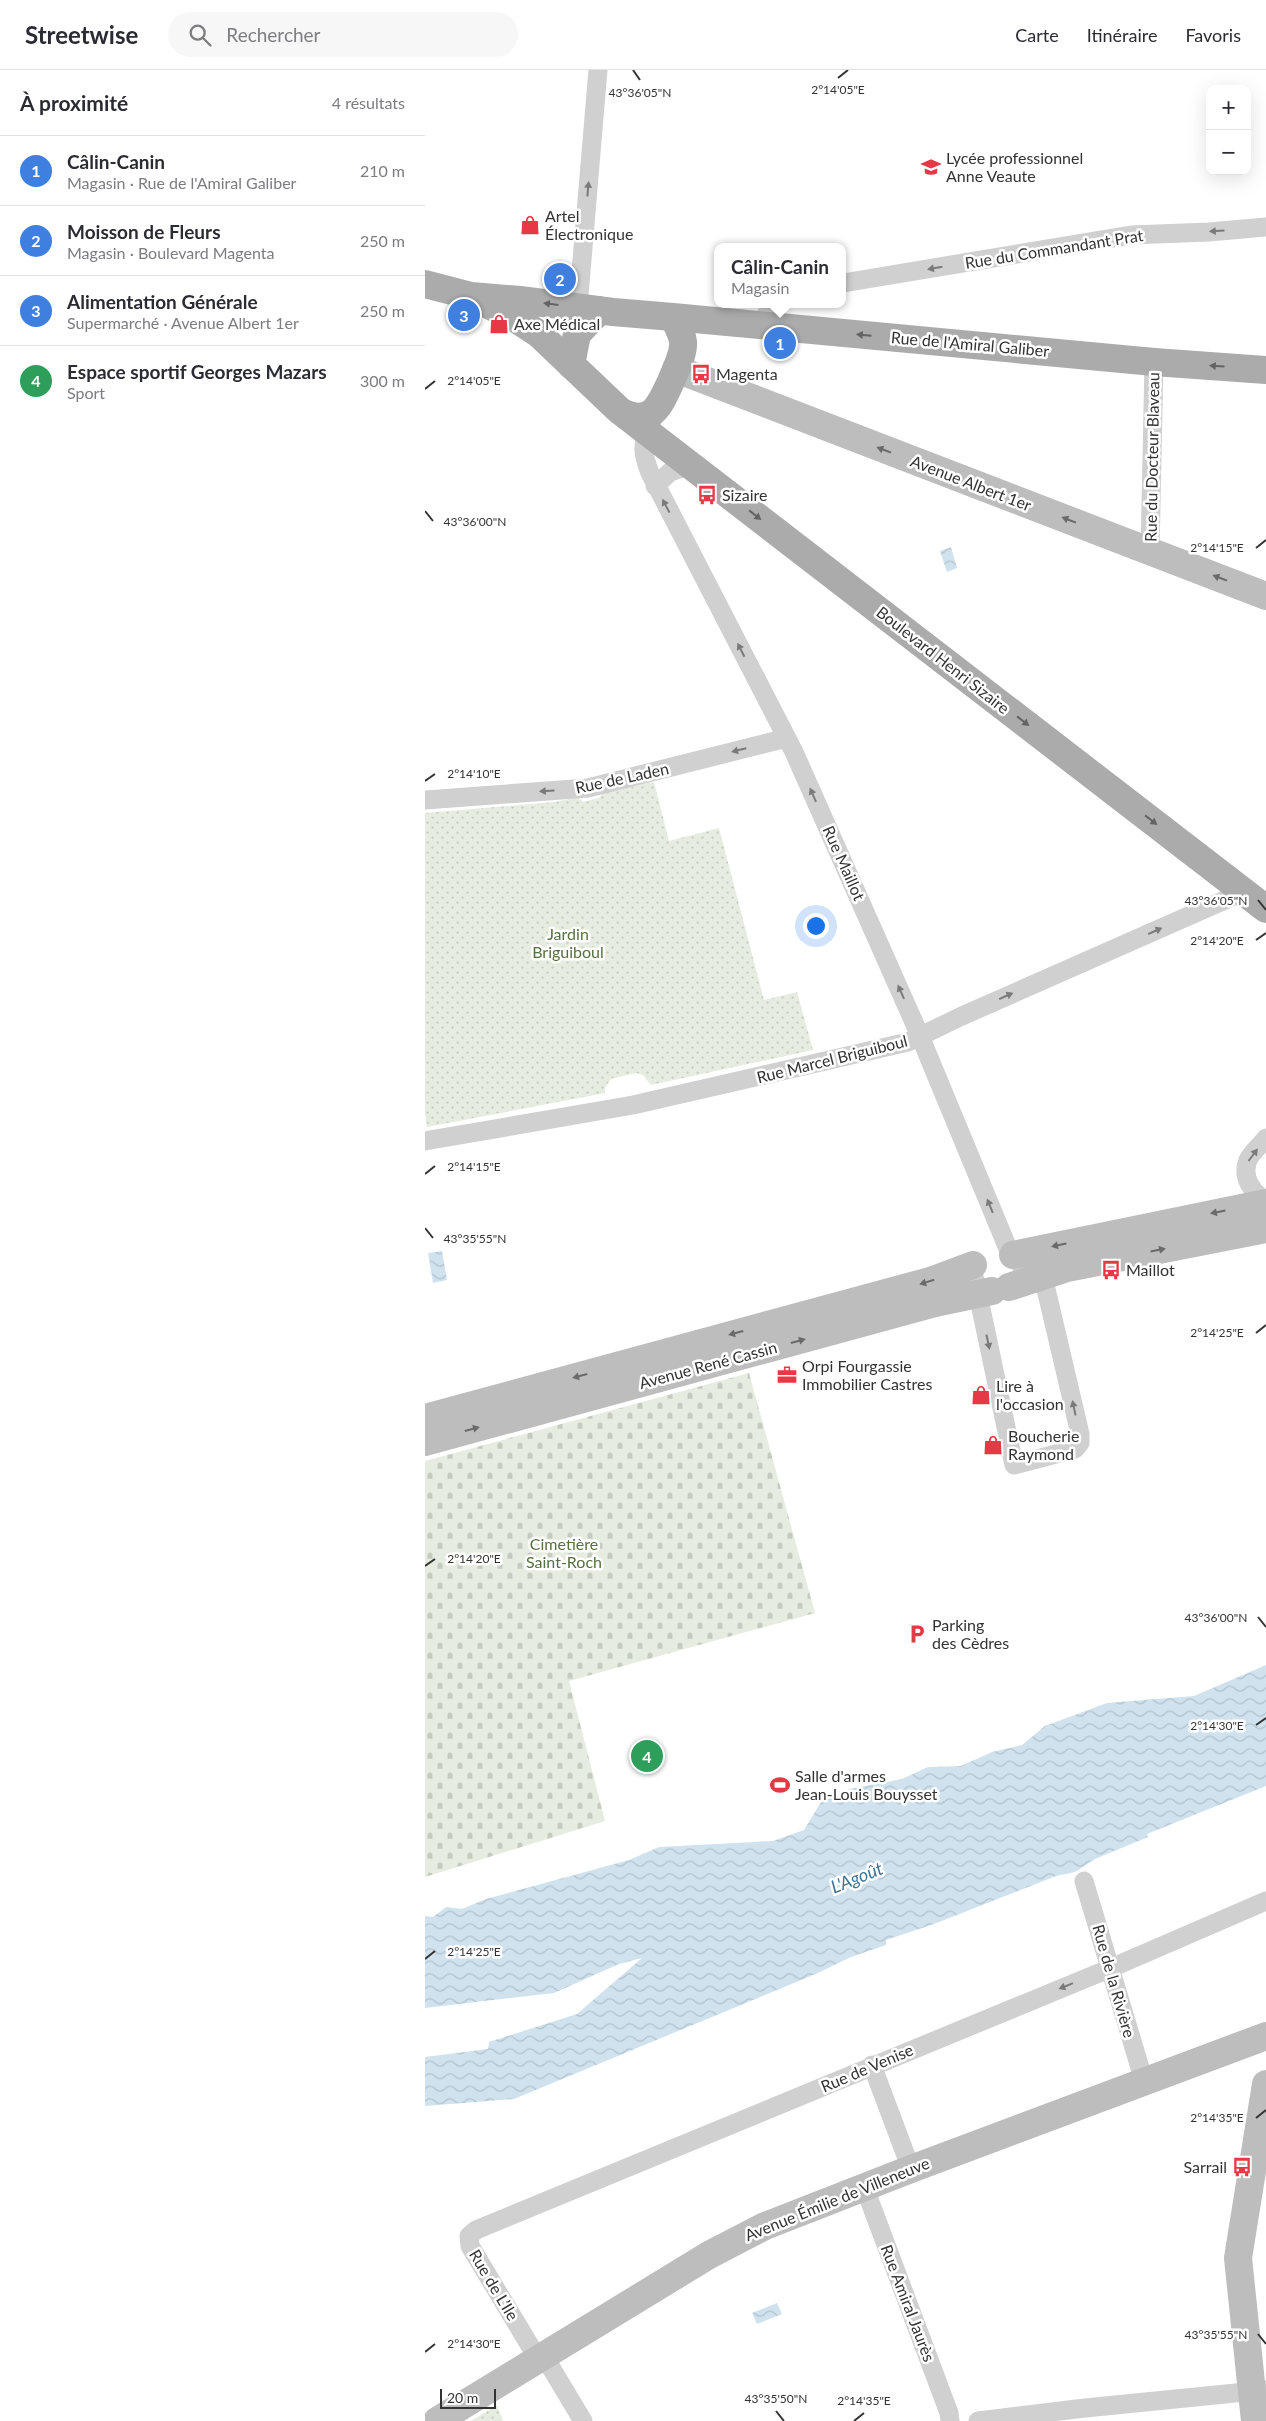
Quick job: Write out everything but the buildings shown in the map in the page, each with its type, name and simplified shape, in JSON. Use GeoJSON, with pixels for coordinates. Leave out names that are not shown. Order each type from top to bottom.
{"type":"FeatureCollection","features":[{"type":"Feature","properties":{"kind":"main road"},"geometry":{"type":"LineString","coordinates":[[425,284],[471,296],[673,317],[680,330],[683,344],[676,370],[659,407],[647,416],[637,418],[620,411],[539,334],[515,318],[471,296]]}},
{"type":"Feature","properties":{"kind":"main road"},"geometry":{"type":"LineString","coordinates":[[571,365],[577,334],[589,308]]}},
{"type":"Feature","properties":{"kind":"main road","name":"Rue de l'Amiral Galiber"},"geometry":{"type":"LineString","coordinates":[[673,317],[769,315],[1155,362],[1266,370]]}},
{"type":"Feature","properties":{"kind":"main road","name":"Avenue Albert 1er"},"geometry":{"type":"LineString","coordinates":[[676,370],[1266,596]]}},
{"type":"Feature","properties":{"kind":"main road","name":"Boulevard Henri Sizaire"},"geometry":{"type":"LineString","coordinates":[[620,411],[1266,909]]}},
{"type":"Feature","properties":{"kind":"main road"},"geometry":{"type":"LineString","coordinates":[[1266,1202],[1029,1267],[1017,1275],[985,1283],[975,1258],[987,1248],[1002,1247],[1029,1267],[1266,1229]]}},
{"type":"Feature","properties":{"kind":"main road","name":"Avenue René Cassin"},"geometry":{"type":"LineString","coordinates":[[425,1418],[930,1281],[985,1283]]}},
{"type":"Feature","properties":{"kind":"main road","name":"Avenue René Cassin"},"geometry":{"type":"LineString","coordinates":[[425,1442],[935,1303],[985,1283]]}},
{"type":"Feature","properties":{"kind":"main road","name":"Avenue Émilie de Villeneuve"},"geometry":{"type":"LineString","coordinates":[[437,2421],[729,2244],[783,2218],[911,2168],[1266,2036]]}},
{"type":"Feature","properties":{"kind":"main road"},"geometry":{"type":"LineString","coordinates":[[1255,2421],[1260,2391],[1238,2258],[1266,2084]]}},
{"type":"Feature","properties":{"kind":"street"},"geometry":{"type":"LineString","coordinates":[[589,308],[598,70]]}},
{"type":"Feature","properties":{"kind":"street","name":"Rue du Commandant Prat"},"geometry":{"type":"LineString","coordinates":[[846,282],[1131,235],[1209,232],[1266,227]]}},
{"type":"Feature","properties":{"kind":"street","name":"Rue du Docteur Blaveau"},"geometry":{"type":"LineString","coordinates":[[1150,552],[1155,362]]}},
{"type":"Feature","properties":{"kind":"street"},"geometry":{"type":"LineString","coordinates":[[647,432],[659,407]]}},
{"type":"Feature","properties":{"kind":"street","name":"Rue Maillot"},"geometry":{"type":"LineString","coordinates":[[647,432],[643,451],[655,486],[787,738],[920,1036],[1029,1267],[1062,1352],[1080,1443],[1075,1449],[1014,1465],[985,1283]]}},
{"type":"Feature","properties":{"kind":"street"},"geometry":{"type":"LineString","coordinates":[[655,486],[670,472],[691,466]]}},
{"type":"Feature","properties":{"kind":"street","name":"Rue de Laden"},"geometry":{"type":"LineString","coordinates":[[425,800],[588,788],[787,738]]}},
{"type":"Feature","properties":{"kind":"street","name":"Rue Marcel Briguiboul"},"geometry":{"type":"LineString","coordinates":[[425,1141],[633,1105],[908,1042],[961,1016],[1243,892]]}},
{"type":"Feature","properties":{"kind":"street"},"geometry":{"type":"LineString","coordinates":[[1266,1138],[1248,1160],[1246,1173],[1249,1185],[1266,1202]]}},
{"type":"Feature","properties":{"kind":"street","name":"Rue de la Rivière"},"geometry":{"type":"LineString","coordinates":[[1084,1881],[1144,2081]]}},
{"type":"Feature","properties":{"kind":"street","name":"Rue de Venise"},"geometry":{"type":"LineString","coordinates":[[469,2236],[476,2230],[1111,1968],[1266,1901]]}},
{"type":"Feature","properties":{"kind":"street"},"geometry":{"type":"LineString","coordinates":[[873,2065],[911,2168]]}},
{"type":"Feature","properties":{"kind":"street","name":"Rue Amiral Jaurès"},"geometry":{"type":"LineString","coordinates":[[864,2186],[949,2413],[949,2421]]}},
{"type":"Feature","properties":{"kind":"street","name":"Rue de L’Ile"},"geometry":{"type":"LineString","coordinates":[[469,2236],[470,2246],[583,2421]]}},
{"type":"Feature","properties":{"kind":"street"},"geometry":{"type":"LineString","coordinates":[[978,2421],[1085,2408],[1260,2391]]}},
{"type":"Feature","properties":{"kind":"green space","name":"Jardin Briguiboul"},"geometry":{"type":"Polygon","coordinates":[[[654,782],[669,841],[719,828],[764,1000],[797,992],[813,1050],[651,1085],[643,1075],[636,1073],[611,1079],[605,1088],[605,1093],[427,1127],[425,1114],[425,813],[555,802],[578,797],[583,802],[599,798],[603,792],[654,782]]]}},
{"type":"Feature","properties":{"kind":"green space","name":"Cimetière Saint-Roch"},"geometry":{"type":"Polygon","coordinates":[[[749,1373],[815,1613],[569,1681],[605,1821],[425,1877],[425,1461],[749,1373]]]}},
{"type":"Feature","properties":{"kind":"green space"},"geometry":{"type":"Polygon","coordinates":[[[497,2405],[503,2421],[471,2421],[497,2405]]]}},
{"type":"Feature","properties":{"kind":"water"},"geometry":{"type":"Polygon","coordinates":[[[951,547],[957,568],[947,572],[940,551],[951,547]]]}},
{"type":"Feature","properties":{"kind":"water"},"geometry":{"type":"Polygon","coordinates":[[[442,1251],[447,1280],[433,1283],[428,1253],[442,1251]]]}},
{"type":"Feature","properties":{"kind":"water","name":"L'Agoût"},"geometry":{"type":"Polygon","coordinates":[[[1266,1665],[1266,1786],[1147,1834],[1148,1837],[1095,1859],[1075,1872],[1056,1876],[934,1924],[886,1940],[886,1945],[851,1957],[818,1973],[514,2099],[425,2106],[425,2057],[488,2049],[489,2042],[577,2014],[642,1958],[619,1964],[554,1993],[425,2008],[425,1916],[433,1917],[446,1907],[462,1909],[486,1899],[629,1860],[659,1847],[773,1841],[804,1830],[821,1802],[850,1789],[902,1779],[928,1767],[961,1766],[992,1752],[1022,1745],[1045,1726],[1107,1703],[1194,1696],[1266,1665]]]}},
{"type":"Feature","properties":{"kind":"water"},"geometry":{"type":"Polygon","coordinates":[[[777,2303],[782,2314],[757,2324],[752,2313],[777,2303]]]}},
{"type":"Feature","properties":{"kind":"place","name":"Lycée professionnel Anne Veaute"},"geometry":{"type":"Point","coordinates":[931,167]}},
{"type":"Feature","properties":{"kind":"place","name":"Artel Électronique"},"geometry":{"type":"Point","coordinates":[530,225]}},
{"type":"Feature","properties":{"kind":"place","name":"Moisson de Fleurs"},"geometry":{"type":"Point","coordinates":[560,279]}},
{"type":"Feature","properties":{"kind":"place","name":"Alimentation Générale"},"geometry":{"type":"Point","coordinates":[464,315]}},
{"type":"Feature","properties":{"kind":"place","name":"Axe Médical"},"geometry":{"type":"Point","coordinates":[499,324]}},
{"type":"Feature","properties":{"kind":"place","name":"Câlin-Canin"},"geometry":{"type":"Point","coordinates":[780,343]}},
{"type":"Feature","properties":{"kind":"place","name":"Magenta"},"geometry":{"type":"Point","coordinates":[701,374]}},
{"type":"Feature","properties":{"kind":"place","name":"Sizaire"},"geometry":{"type":"Point","coordinates":[707,495]}},
{"type":"Feature","properties":{"kind":"place","name":"Maillot"},"geometry":{"type":"Point","coordinates":[1111,1270]}},
{"type":"Feature","properties":{"kind":"place","name":"Orpi Fourgassie Immobilier Castres"},"geometry":{"type":"Point","coordinates":[787,1375]}},
{"type":"Feature","properties":{"kind":"place","name":"Lire à l'occasion"},"geometry":{"type":"Point","coordinates":[981,1395]}},
{"type":"Feature","properties":{"kind":"place","name":"Boucherie Raymond"},"geometry":{"type":"Point","coordinates":[993,1445]}},
{"type":"Feature","properties":{"kind":"place","name":"Parking des Cèdres"},"geometry":{"type":"Point","coordinates":[917,1634]}},
{"type":"Feature","properties":{"kind":"place","name":"Espace sportif Georges Mazars"},"geometry":{"type":"Point","coordinates":[647,1756]}},
{"type":"Feature","properties":{"kind":"place","name":"Salle d'armes Jean-Louis Bouysset"},"geometry":{"type":"Point","coordinates":[780,1785]}},
{"type":"Feature","properties":{"kind":"place","name":"Sarrail"},"geometry":{"type":"Point","coordinates":[1242,2167]}}]}
